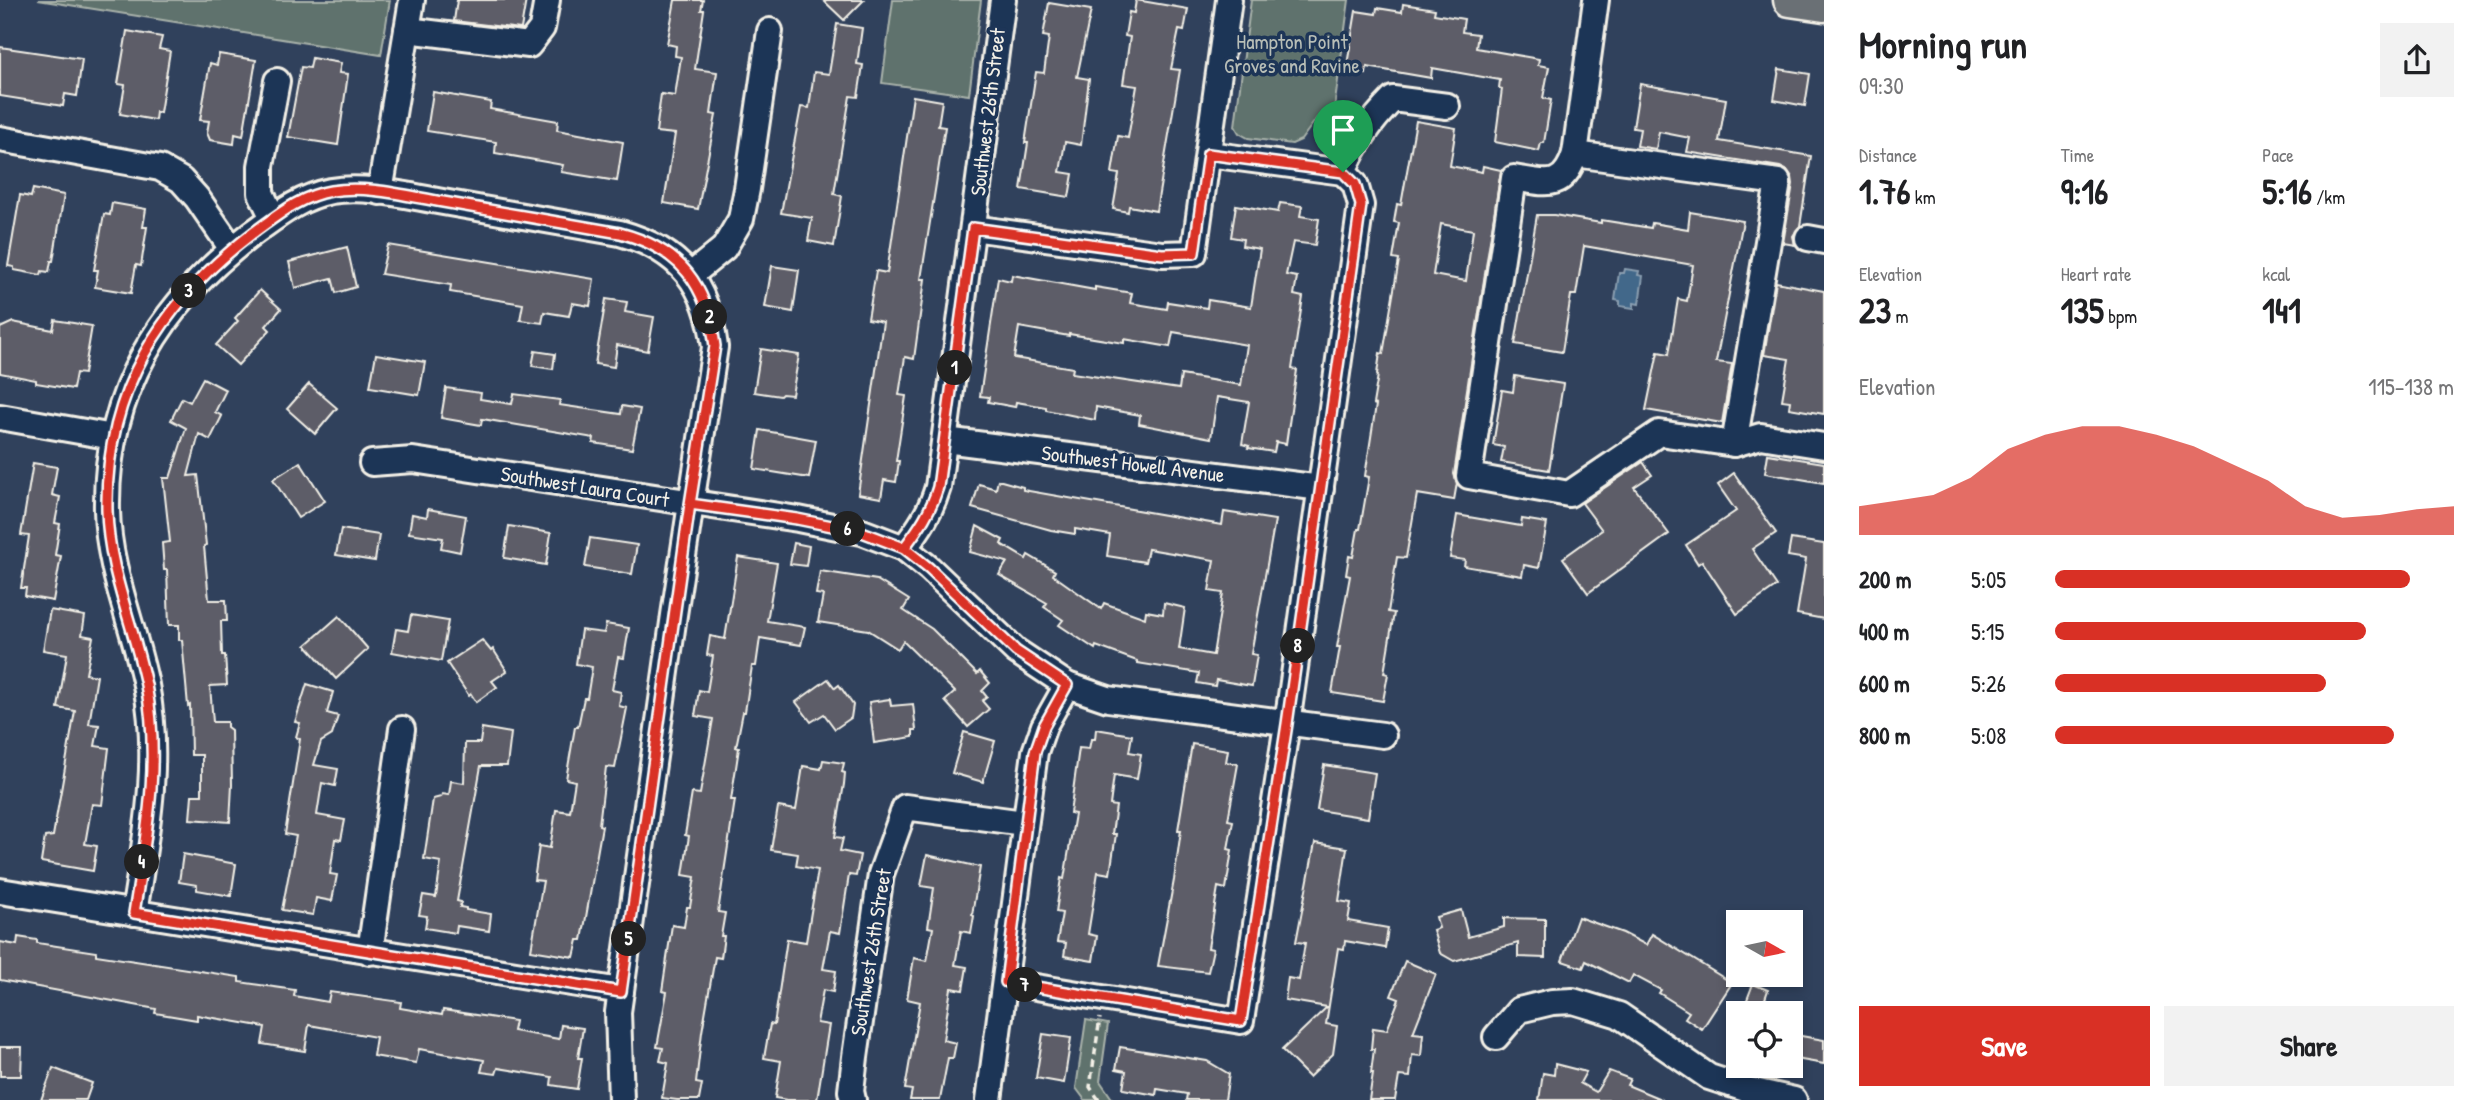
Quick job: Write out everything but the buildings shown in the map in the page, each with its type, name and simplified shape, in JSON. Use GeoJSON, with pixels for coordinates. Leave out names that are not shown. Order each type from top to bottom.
{"type":"FeatureCollection","features":[{"type":"Feature","properties":{"kind":"main road"},"geometry":{"type":"LineString","coordinates":[[1790,0],[1824,5]]}},
{"type":"Feature","properties":{"kind":"street"},"geometry":{"type":"LineString","coordinates":[[380,192],[412,0]]}},
{"type":"Feature","properties":{"kind":"street"},"geometry":{"type":"LineString","coordinates":[[407,30],[529,45],[542,28],[547,0]]}},
{"type":"Feature","properties":{"kind":"street","name":"Southwest 26th Street"},"geometry":{"type":"LineString","coordinates":[[904,548],[923,523],[938,487],[1003,0]]}},
{"type":"Feature","properties":{"kind":"street"},"geometry":{"type":"LineString","coordinates":[[973,228],[1162,254],[1194,253],[1229,0]]}},
{"type":"Feature","properties":{"kind":"street"},"geometry":{"type":"LineString","coordinates":[[1596,0],[1575,154],[1570,170],[1562,178],[1549,184],[1514,178],[1469,476],[1569,494],[1659,433],[1734,444],[1761,436],[1824,446]]}},
{"type":"Feature","properties":{"kind":"street"},"geometry":{"type":"LineString","coordinates":[[691,275],[724,248],[741,219],[770,31]]}},
{"type":"Feature","properties":{"kind":"street"},"geometry":{"type":"LineString","coordinates":[[273,218],[261,193],[261,166],[277,80]]}},
{"type":"Feature","properties":{"kind":"street"},"geometry":{"type":"LineString","coordinates":[[1343,172],[1353,148],[1375,117],[1393,99],[1447,106]]}},
{"type":"Feature","properties":{"kind":"street"},"geometry":{"type":"LineString","coordinates":[[0,139],[160,168],[181,180],[197,198],[232,249]]}},
{"type":"Feature","properties":{"kind":"street"},"geometry":{"type":"LineString","coordinates":[[1006,982],[1241,1021],[1287,724],[1361,205],[1355,184],[1343,172],[1208,154]]}},
{"type":"Feature","properties":{"kind":"street"},"geometry":{"type":"LineString","coordinates":[[1575,154],[1778,182],[1734,444]]}},
{"type":"Feature","properties":{"kind":"street"},"geometry":{"type":"LineString","coordinates":[[134,913],[151,798],[151,726],[141,664],[115,574],[109,541],[108,470],[113,437],[134,374],[154,335],[173,308],[232,249],[288,207],[320,194],[342,190],[380,192],[644,239],[673,256],[691,275],[706,305],[715,346],[621,992],[618,1021],[621,1100]]}},
{"type":"Feature","properties":{"kind":"street"},"geometry":{"type":"LineString","coordinates":[[0,417],[113,437]]}},
{"type":"Feature","properties":{"kind":"street","name":"Southwest Howell Avenue"},"geometry":{"type":"LineString","coordinates":[[946,440],[1321,488]]}},
{"type":"Feature","properties":{"kind":"street","name":"Southwest Laura Court"},"geometry":{"type":"LineString","coordinates":[[372,463],[413,460],[797,519],[862,532],[904,548],[929,568],[1016,651],[1067,685],[1108,699],[1382,735]]}},
{"type":"Feature","properties":{"kind":"street"},"geometry":{"type":"LineString","coordinates":[[989,1100],[1035,752],[1044,726],[1067,685]]}},
{"type":"Feature","properties":{"kind":"street"},"geometry":{"type":"LineString","coordinates":[[370,951],[402,729]]}},
{"type":"Feature","properties":{"kind":"street","name":"Southwest 26th Street"},"geometry":{"type":"LineString","coordinates":[[853,1100],[851,1091],[855,1057],[881,873],[905,807],[1024,822]]}},
{"type":"Feature","properties":{"kind":"street"},"geometry":{"type":"LineString","coordinates":[[0,891],[621,992]]}},
{"type":"Feature","properties":{"kind":"street"},"geometry":{"type":"LineString","coordinates":[[1496,1037],[1519,1010],[1552,1002],[1573,1001],[1619,1016],[1709,1077],[1749,1090],[1794,1100]]}},
{"type":"Feature","properties":{"kind":"path"},"geometry":{"type":"LineString","coordinates":[[1099,1100],[1090,1087],[1102,1000]]}},
{"type":"Feature","properties":{"kind":"green space"},"geometry":{"type":"Polygon","coordinates":[[[38,0],[390,0],[381,55],[38,0]]]}},
{"type":"Feature","properties":{"kind":"green space"},"geometry":{"type":"Polygon","coordinates":[[[893,0],[981,0],[969,95],[882,83],[893,0]]]}},
{"type":"Feature","properties":{"kind":"green space","name":"Hampton Point Groves and Ravine"},"geometry":{"type":"Polygon","coordinates":[[[1251,0],[1349,0],[1334,109],[1317,118],[1301,140],[1292,144],[1248,138],[1239,133],[1235,126],[1251,0]]]}},
{"type":"Feature","properties":{"kind":"green space"},"geometry":{"type":"Polygon","coordinates":[[[1086,1020],[1108,1024],[1100,1081],[1113,1100],[1085,1100],[1076,1088],[1086,1020]]]}},
{"type":"Feature","properties":{"kind":"water"},"geometry":{"type":"Polygon","coordinates":[[[1625,269],[1639,271],[1638,275],[1643,276],[1639,304],[1634,303],[1634,308],[1620,306],[1620,301],[1615,300],[1619,273],[1624,273],[1625,269]]]}},
{"type":"Feature","properties":{"kind":"route"},"geometry":{"type":"LineString","coordinates":[[1343,172],[1208,154],[1194,253],[1162,254],[973,228],[938,487],[923,523],[904,548],[862,532],[797,519],[690,504],[715,346],[712,325],[706,305],[691,275],[673,256],[644,239],[380,192],[332,191],[309,197],[288,207],[232,249],[173,308],[154,335],[134,374],[113,437],[108,470],[109,541],[115,574],[136,642],[146,687],[153,768],[148,828],[134,913],[621,992],[690,504],[744,511],[797,519],[862,532],[904,548],[929,568],[1016,651],[1067,685],[1044,726],[1035,752],[1024,822],[1006,982],[1241,1021],[1287,724],[1361,205],[1355,184],[1343,172]]}}]}
